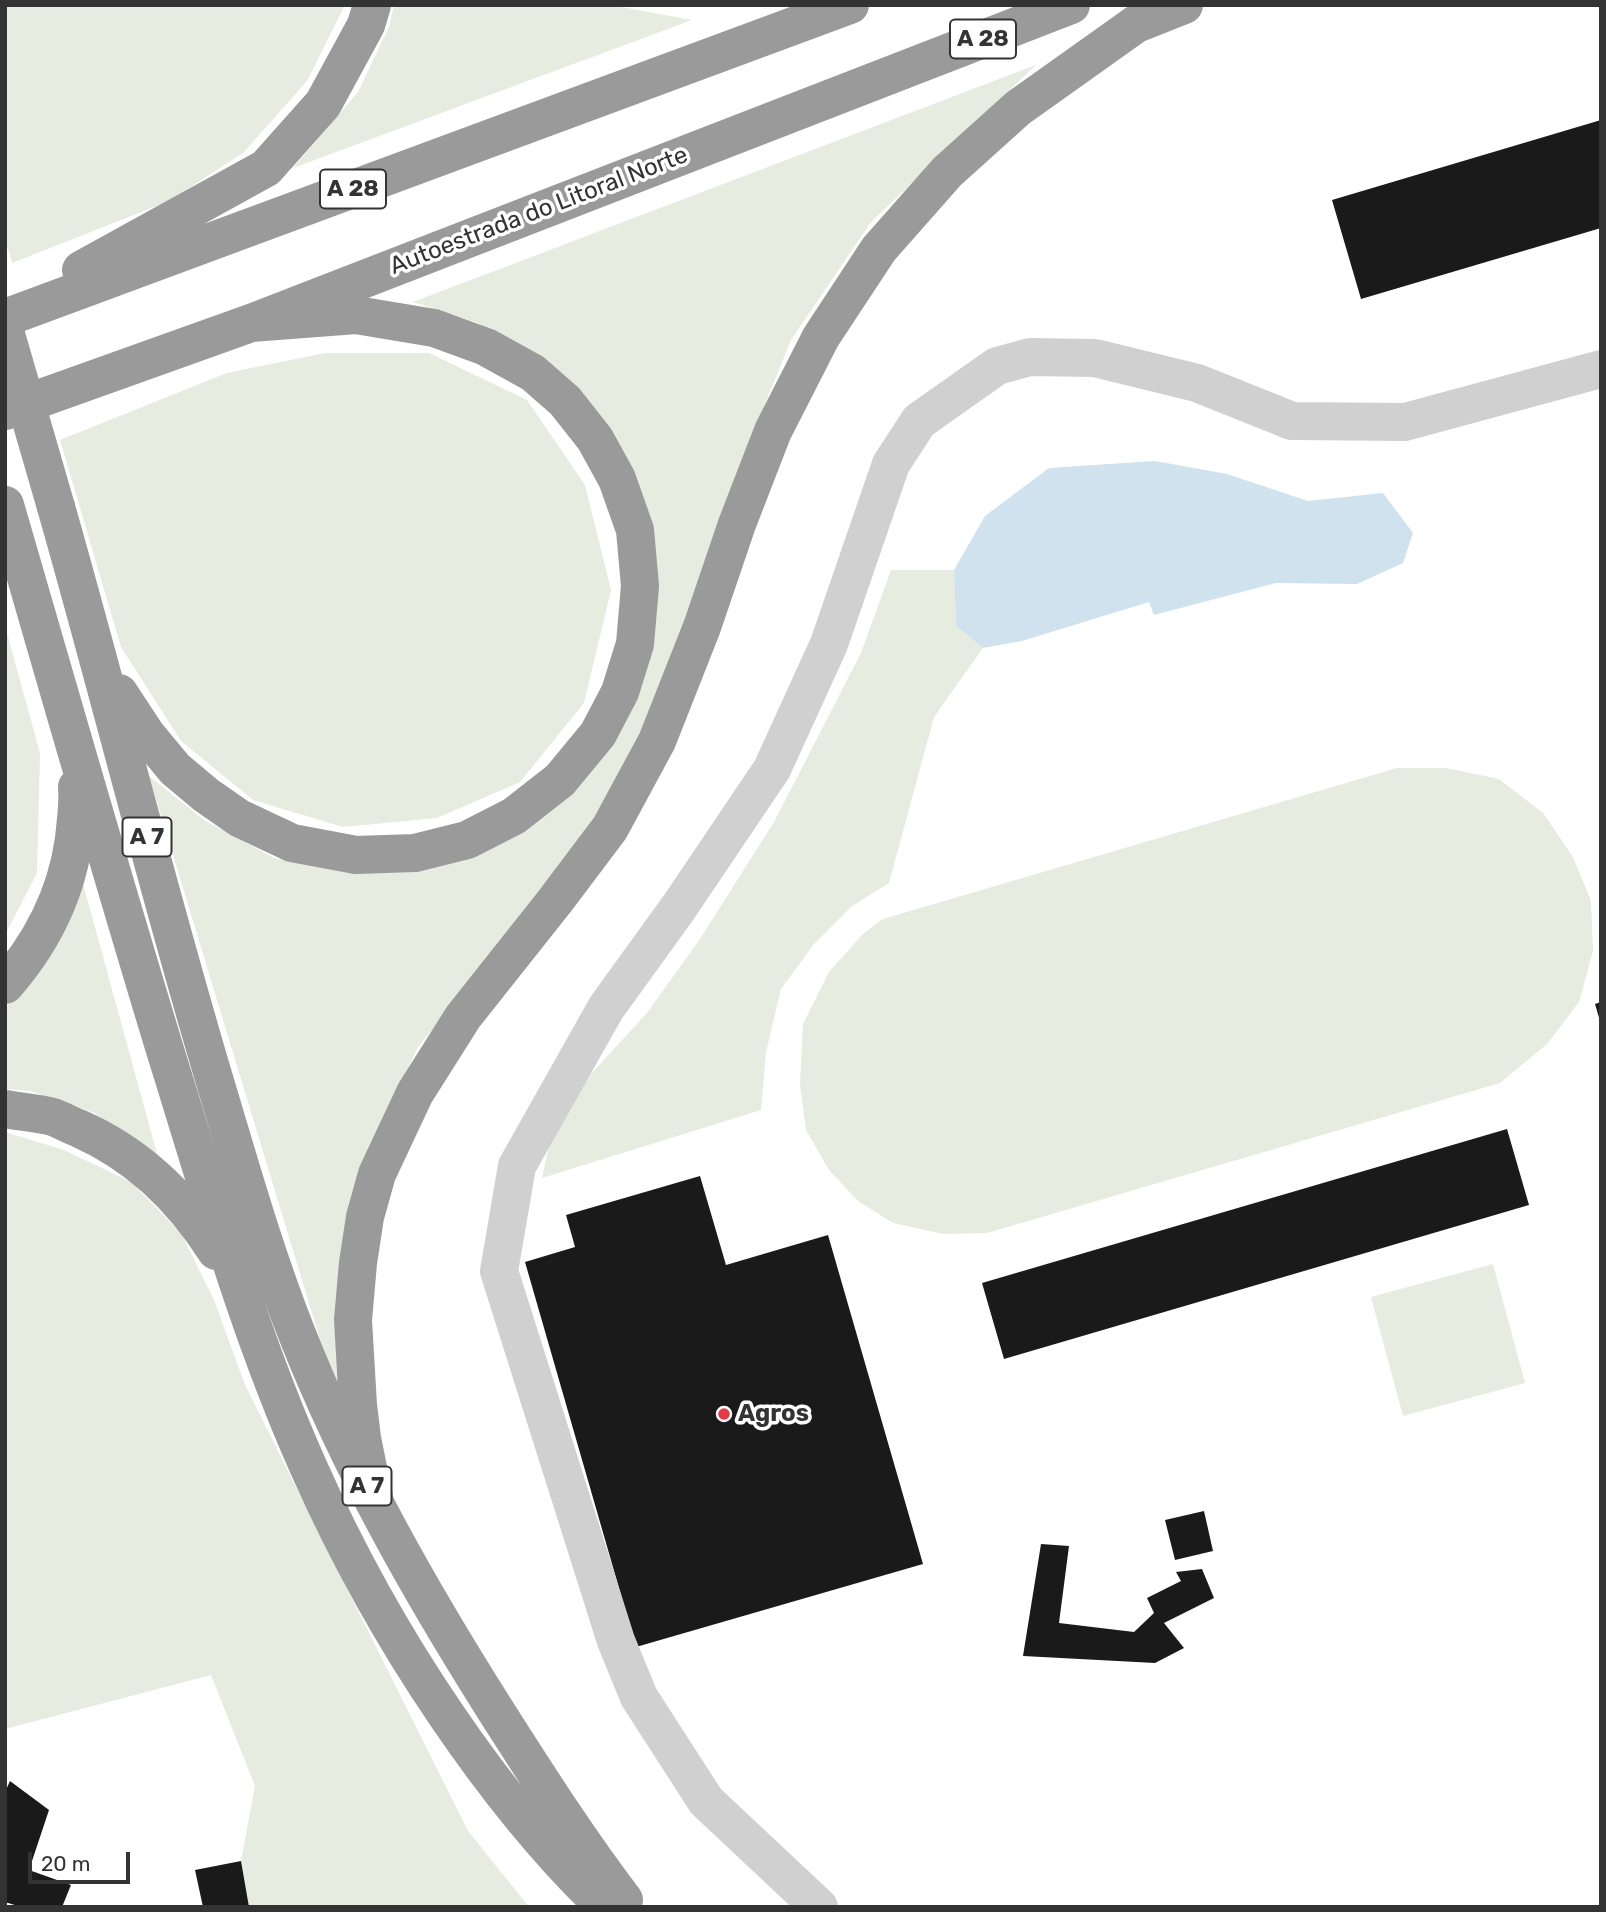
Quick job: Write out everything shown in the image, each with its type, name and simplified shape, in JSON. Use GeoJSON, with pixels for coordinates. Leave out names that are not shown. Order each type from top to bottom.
{"type":"FeatureCollection","features":[{"type":"Feature","properties":{"kind":"highway"},"geometry":{"type":"LineString","coordinates":[[5,312],[266,168],[323,104],[366,25],[372,5]]}},
{"type":"Feature","properties":{"kind":"highway","name":"A 28"},"geometry":{"type":"LineString","coordinates":[[5,318],[850,5]]}},
{"type":"Feature","properties":{"kind":"highway","name":"Autoestrada do Litoral Norte"},"geometry":{"type":"LineString","coordinates":[[5,411],[251,323],[1071,5]]}},
{"type":"Feature","properties":{"kind":"highway"},"geometry":{"type":"LineString","coordinates":[[375,1503],[360,1427],[353,1320],[365,1217],[377,1174],[415,1093],[463,1017],[610,828],[657,741],[702,627],[737,524],[773,431],[821,337],[879,249],[947,172],[1018,108],[1136,24],[1184,5]]}},
{"type":"Feature","properties":{"kind":"highway"},"geometry":{"type":"LineString","coordinates":[[98,654],[120,696],[146,734],[175,769],[206,795],[239,818],[292,843],[356,855],[415,853],[467,840],[514,816],[560,780],[598,734],[620,692],[635,644],[640,586],[635,530],[617,479],[595,439],[565,401],[533,373],[486,347],[433,328],[356,315],[251,323]]}},
{"type":"Feature","properties":{"kind":"highway","name":"A 7"},"geometry":{"type":"LineString","coordinates":[[5,331],[98,654],[196,1020],[253,1208],[295,1330],[375,1503],[409,1566],[466,1664],[540,1779],[629,1907]]}},
{"type":"Feature","properties":{"kind":"highway","name":"A 7"},"geometry":{"type":"LineString","coordinates":[[8,515],[172,1072],[242,1293],[307,1465],[353,1560],[417,1672],[499,1789],[562,1864],[605,1907]]}},
{"type":"Feature","properties":{"kind":"highway"},"geometry":{"type":"LineString","coordinates":[[5,985],[50,921],[70,866],[76,831],[78,792],[74,743]]}},
{"type":"Feature","properties":{"kind":"highway"},"geometry":{"type":"LineString","coordinates":[[5,1109],[53,1117],[96,1136],[136,1161],[165,1185],[192,1216],[242,1293]]}},
{"type":"Feature","properties":{"kind":"street"},"geometry":{"type":"LineString","coordinates":[[819,1907],[706,1801],[639,1697],[615,1642],[499,1271],[517,1166],[606,1008],[679,907],[772,769],[829,644],[891,464],[919,421],[997,366],[1030,357],[1095,358],[1197,383],[1292,421],[1405,422],[1600,370]]}},
{"type":"Feature","properties":{"kind":"shaded area"},"geometry":{"type":"Polygon","coordinates":[[[5,5],[345,5],[307,81],[243,153],[169,201],[12,263],[5,238],[5,5]]]}},
{"type":"Feature","properties":{"kind":"shaded area"},"geometry":{"type":"Polygon","coordinates":[[[394,5],[611,5],[692,20],[293,168],[358,92],[389,27],[394,5]]]}},
{"type":"Feature","properties":{"kind":"shaded area"},"geometry":{"type":"Polygon","coordinates":[[[1036,65],[871,222],[791,340],[730,490],[666,683],[611,793],[527,913],[418,1047],[358,1174],[339,1402],[149,776],[204,820],[274,858],[348,873],[435,867],[586,778],[652,595],[544,362],[478,323],[413,302],[1036,65]]]}},
{"type":"Feature","properties":{"kind":"shaded area"},"geometry":{"type":"Polygon","coordinates":[[[325,353],[429,353],[527,400],[585,485],[611,590],[584,703],[520,782],[437,818],[343,827],[253,800],[181,741],[121,647],[60,440],[227,373],[325,353]]]}},
{"type":"Feature","properties":{"kind":"shaded area"},"geometry":{"type":"Polygon","coordinates":[[[891,570],[954,570],[956,626],[983,648],[934,717],[889,883],[852,906],[814,944],[781,989],[766,1052],[761,1110],[542,1178],[552,1133],[591,1074],[647,1013],[700,939],[774,822],[861,653],[891,570]]]}},
{"type":"Feature","properties":{"kind":"shaded area"},"geometry":{"type":"Polygon","coordinates":[[[5,626],[40,753],[37,873],[5,935],[5,626]]]}},
{"type":"Feature","properties":{"kind":"shaded area"},"geometry":{"type":"Polygon","coordinates":[[[1397,768],[1446,768],[1499,779],[1543,813],[1573,857],[1591,901],[1593,951],[1579,1002],[1547,1044],[1500,1083],[987,1233],[943,1234],[893,1223],[858,1201],[829,1170],[806,1130],[800,1084],[803,1024],[829,972],[864,933],[883,919],[1397,768]]]}},
{"type":"Feature","properties":{"kind":"shaded area"},"geometry":{"type":"Polygon","coordinates":[[[79,869],[159,1161],[95,1113],[30,1091],[5,1089],[5,1009],[53,946],[79,869]]]}},
{"type":"Feature","properties":{"kind":"shaded area"},"geometry":{"type":"Polygon","coordinates":[[[5,1132],[64,1150],[131,1182],[181,1233],[214,1300],[245,1385],[468,1831],[529,1907],[249,1907],[241,1861],[255,1786],[211,1675],[5,1729],[5,1132]]]}},
{"type":"Feature","properties":{"kind":"shaded area"},"geometry":{"type":"Polygon","coordinates":[[[1493,1264],[1525,1383],[1403,1416],[1371,1297],[1493,1264]]]}},
{"type":"Feature","properties":{"kind":"water"},"geometry":{"type":"Polygon","coordinates":[[[1155,461],[1227,474],[1308,501],[1383,493],[1413,533],[1403,563],[1357,584],[1276,583],[1154,615],[1149,602],[1022,641],[983,648],[956,626],[954,570],[985,516],[1049,468],[1155,461]]]}},
{"type":"Feature","properties":{"kind":"building"},"geometry":{"type":"Polygon","coordinates":[[[1601,120],[1601,228],[1361,299],[1332,200],[1601,120]]]}},
{"type":"Feature","properties":{"kind":"building"},"geometry":{"type":"Polygon","coordinates":[[[1601,1002],[1601,1020],[1600,1021],[1595,1004],[1601,1002]]]}},
{"type":"Feature","properties":{"kind":"building"},"geometry":{"type":"Polygon","coordinates":[[[1507,1129],[1529,1205],[1004,1359],[982,1283],[1507,1129]]]}},
{"type":"Feature","properties":{"kind":"building","name":"Agros"},"geometry":{"type":"Polygon","coordinates":[[[700,1176],[726,1265],[828,1235],[923,1564],[636,1647],[525,1262],[575,1247],[566,1215],[700,1176]]]}},
{"type":"Feature","properties":{"kind":"building"},"geometry":{"type":"Polygon","coordinates":[[[1204,1511],[1213,1551],[1175,1560],[1165,1520],[1204,1511]]]}},
{"type":"Feature","properties":{"kind":"building"},"geometry":{"type":"Polygon","coordinates":[[[1041,1544],[1069,1546],[1059,1623],[1134,1632],[1154,1613],[1147,1598],[1181,1581],[1176,1572],[1202,1569],[1214,1598],[1164,1623],[1184,1648],[1155,1663],[1023,1656],[1041,1544]]]}},
{"type":"Feature","properties":{"kind":"building"},"geometry":{"type":"Polygon","coordinates":[[[10,1781],[49,1810],[29,1870],[71,1885],[62,1907],[21,1907],[5,1902],[5,1792],[10,1781]]]}},
{"type":"Feature","properties":{"kind":"building"},"geometry":{"type":"Polygon","coordinates":[[[241,1861],[249,1907],[203,1907],[195,1870],[241,1861]]]}},
{"type":"Feature","properties":{"kind":"place","name":"Agros"},"geometry":{"type":"Point","coordinates":[724,1414]}}]}
